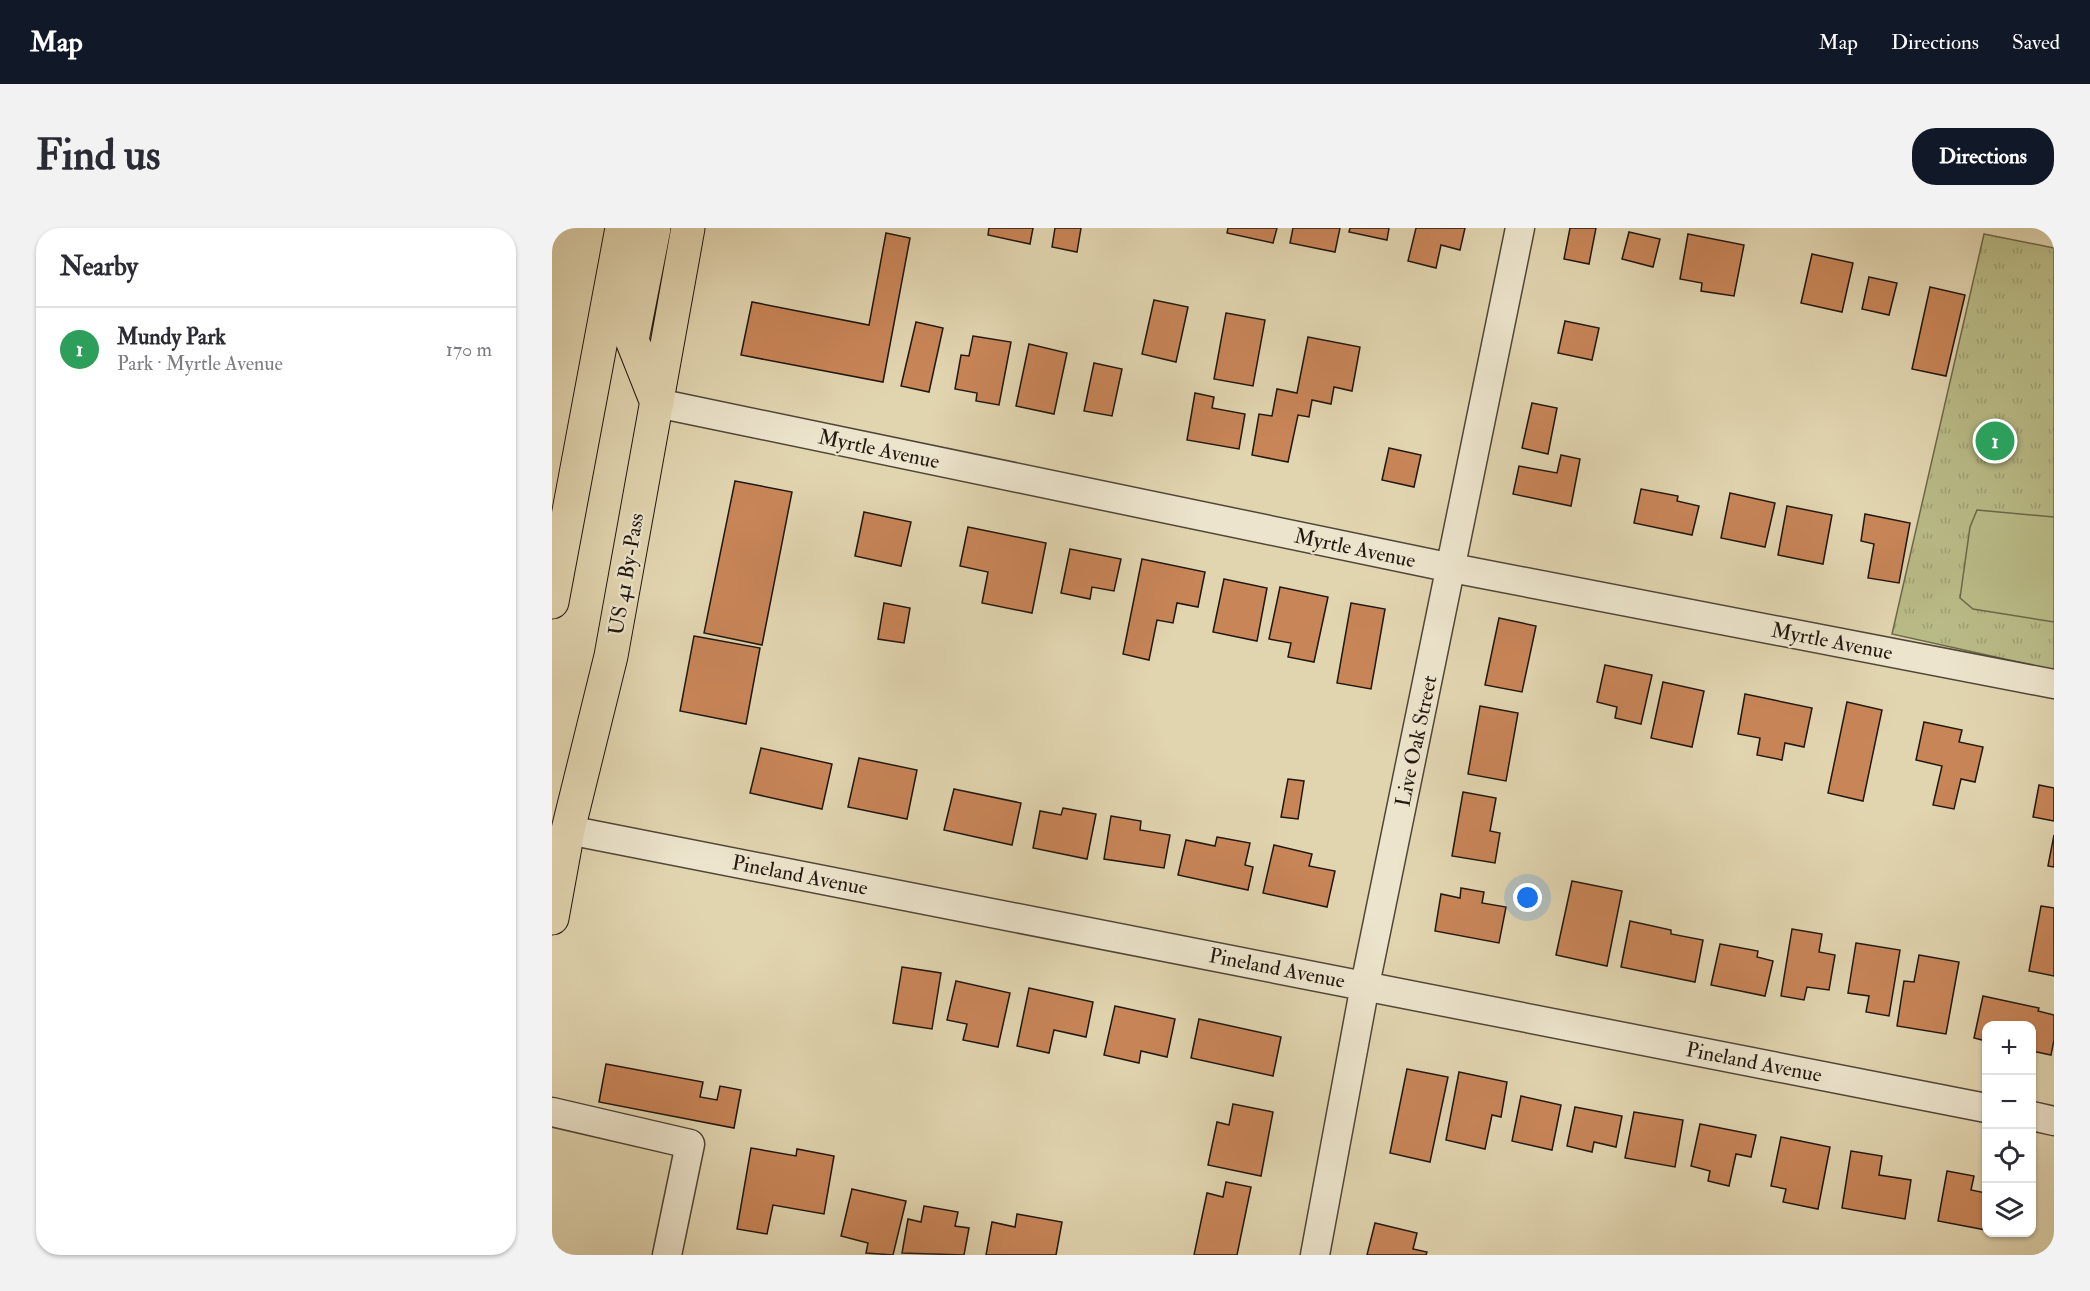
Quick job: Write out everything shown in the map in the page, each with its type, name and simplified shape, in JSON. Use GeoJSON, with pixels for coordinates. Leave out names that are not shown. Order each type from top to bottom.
{"type":"FeatureCollection","features":[{"type":"Feature","properties":{"kind":"main road"},"geometry":{"type":"LineString","coordinates":[[552,602],[622,228]]}},
{"type":"Feature","properties":{"kind":"main road"},"geometry":{"type":"LineString","coordinates":[[654,228],[632,340],[657,403]]}},
{"type":"Feature","properties":{"kind":"main road","name":"US 41 By-Pass"},"geometry":{"type":"LineString","coordinates":[[552,918],[568,830],[611,656],[688,228]]}},
{"type":"Feature","properties":{"kind":"street","name":"Live Oak Street"},"geometry":{"type":"LineString","coordinates":[[1315,1255],[1365,985],[1520,228]]}},
{"type":"Feature","properties":{"kind":"street","name":"Myrtle Avenue"},"geometry":{"type":"LineString","coordinates":[[657,403],[1452,568],[2054,684]]}},
{"type":"Feature","properties":{"kind":"street","name":"Pineland Avenue"},"geometry":{"type":"LineString","coordinates":[[568,830],[1982,1107]]}},
{"type":"Feature","properties":{"kind":"street"},"geometry":{"type":"LineString","coordinates":[[552,1112],[690,1144],[667,1255]]}},
{"type":"Feature","properties":{"kind":"street"},"geometry":{"type":"LineString","coordinates":[[2036,1117],[2054,1121]]}},
{"type":"Feature","properties":{"kind":"green space"},"geometry":{"type":"Polygon","coordinates":[[[1984,234],[2054,248],[2054,670],[1892,634],[1984,234]]]}},
{"type":"Feature","properties":{"kind":"green space"},"geometry":{"type":"Polygon","coordinates":[[[1977,510],[2054,517],[2054,622],[1973,609],[1960,598],[1970,527],[1977,510]]]}},
{"type":"Feature","properties":{"kind":"building"},"geometry":{"type":"Polygon","coordinates":[[[989,228],[1033,228],[1030,244],[988,235],[989,228]]]}},
{"type":"Feature","properties":{"kind":"building"},"geometry":{"type":"Polygon","coordinates":[[[1055,228],[1081,228],[1077,252],[1052,247],[1055,228]]]}},
{"type":"Feature","properties":{"kind":"building"},"geometry":{"type":"Polygon","coordinates":[[[1228,228],[1277,228],[1273,243],[1227,233],[1228,228]]]}},
{"type":"Feature","properties":{"kind":"building"},"geometry":{"type":"Polygon","coordinates":[[[1293,228],[1340,228],[1335,252],[1290,243],[1293,228]]]}},
{"type":"Feature","properties":{"kind":"building"},"geometry":{"type":"Polygon","coordinates":[[[1350,228],[1389,228],[1387,240],[1349,232],[1350,228]]]}},
{"type":"Feature","properties":{"kind":"building"},"geometry":{"type":"Polygon","coordinates":[[[1416,228],[1465,228],[1460,250],[1441,245],[1436,268],[1408,261],[1416,228]]]}},
{"type":"Feature","properties":{"kind":"building"},"geometry":{"type":"Polygon","coordinates":[[[1570,228],[1596,228],[1589,264],[1564,259],[1570,228]]]}},
{"type":"Feature","properties":{"kind":"building"},"geometry":{"type":"Polygon","coordinates":[[[1629,232],[1660,239],[1653,267],[1622,259],[1629,232]]]}},
{"type":"Feature","properties":{"kind":"building"},"geometry":{"type":"Polygon","coordinates":[[[886,233],[910,238],[883,382],[741,355],[752,302],[869,325],[886,233]]]}},
{"type":"Feature","properties":{"kind":"building"},"geometry":{"type":"Polygon","coordinates":[[[1688,234],[1744,245],[1734,296],[1701,291],[1702,283],[1680,279],[1688,234]]]}},
{"type":"Feature","properties":{"kind":"building"},"geometry":{"type":"Polygon","coordinates":[[[1812,254],[1853,263],[1842,312],[1801,303],[1812,254]]]}},
{"type":"Feature","properties":{"kind":"building"},"geometry":{"type":"Polygon","coordinates":[[[1869,277],[1897,283],[1889,315],[1862,309],[1869,277]]]}},
{"type":"Feature","properties":{"kind":"building"},"geometry":{"type":"Polygon","coordinates":[[[1930,287],[1965,295],[1946,376],[1912,369],[1930,287]]]}},
{"type":"Feature","properties":{"kind":"building"},"geometry":{"type":"Polygon","coordinates":[[[1154,300],[1188,307],[1176,362],[1142,354],[1154,300]]]}},
{"type":"Feature","properties":{"kind":"building"},"geometry":{"type":"Polygon","coordinates":[[[1226,313],[1265,320],[1253,386],[1214,379],[1226,313]]]}},
{"type":"Feature","properties":{"kind":"building"},"geometry":{"type":"Polygon","coordinates":[[[1565,321],[1599,328],[1592,360],[1558,353],[1565,321]]]}},
{"type":"Feature","properties":{"kind":"building"},"geometry":{"type":"Polygon","coordinates":[[[916,322],[943,328],[929,392],[901,386],[916,322]]]}},
{"type":"Feature","properties":{"kind":"building"},"geometry":{"type":"Polygon","coordinates":[[[973,336],[1011,342],[999,405],[976,401],[977,393],[955,389],[961,355],[969,356],[973,336]]]}},
{"type":"Feature","properties":{"kind":"building"},"geometry":{"type":"Polygon","coordinates":[[[1308,337],[1360,347],[1352,391],[1334,387],[1331,404],[1312,400],[1309,417],[1298,415],[1288,462],[1252,455],[1259,414],[1272,416],[1277,389],[1297,393],[1308,337]]]}},
{"type":"Feature","properties":{"kind":"building"},"geometry":{"type":"Polygon","coordinates":[[[1029,344],[1067,353],[1054,414],[1016,406],[1029,344]]]}},
{"type":"Feature","properties":{"kind":"building"},"geometry":{"type":"Polygon","coordinates":[[[1094,363],[1122,369],[1112,416],[1084,411],[1094,363]]]}},
{"type":"Feature","properties":{"kind":"building"},"geometry":{"type":"Polygon","coordinates":[[[1195,393],[1214,397],[1212,408],[1245,414],[1239,449],[1187,440],[1195,393]]]}},
{"type":"Feature","properties":{"kind":"building"},"geometry":{"type":"Polygon","coordinates":[[[1532,403],[1557,408],[1548,454],[1522,448],[1532,403]]]}},
{"type":"Feature","properties":{"kind":"building"},"geometry":{"type":"Polygon","coordinates":[[[1389,448],[1421,455],[1414,487],[1382,480],[1389,448]]]}},
{"type":"Feature","properties":{"kind":"building"},"geometry":{"type":"Polygon","coordinates":[[[1561,455],[1580,459],[1571,506],[1513,494],[1519,466],[1557,473],[1561,455]]]}},
{"type":"Feature","properties":{"kind":"building"},"geometry":{"type":"Polygon","coordinates":[[[735,481],[792,492],[762,645],[704,633],[735,481]]]}},
{"type":"Feature","properties":{"kind":"building"},"geometry":{"type":"Polygon","coordinates":[[[1641,489],[1678,496],[1677,501],[1699,506],[1692,535],[1634,523],[1641,489]]]}},
{"type":"Feature","properties":{"kind":"building"},"geometry":{"type":"Polygon","coordinates":[[[1730,493],[1775,503],[1765,547],[1721,538],[1730,493]]]}},
{"type":"Feature","properties":{"kind":"building"},"geometry":{"type":"Polygon","coordinates":[[[1787,506],[1832,515],[1823,564],[1778,555],[1787,506]]]}},
{"type":"Feature","properties":{"kind":"building"},"geometry":{"type":"Polygon","coordinates":[[[864,512],[911,522],[901,566],[855,556],[864,512]]]}},
{"type":"Feature","properties":{"kind":"building"},"geometry":{"type":"Polygon","coordinates":[[[1865,514],[1910,523],[1899,583],[1868,578],[1874,544],[1861,541],[1865,514]]]}},
{"type":"Feature","properties":{"kind":"building"},"geometry":{"type":"Polygon","coordinates":[[[968,527],[1046,543],[1032,613],[982,603],[988,572],[960,566],[968,527]]]}},
{"type":"Feature","properties":{"kind":"building"},"geometry":{"type":"Polygon","coordinates":[[[1070,549],[1121,559],[1114,591],[1092,587],[1090,599],[1061,593],[1070,549]]]}},
{"type":"Feature","properties":{"kind":"building"},"geometry":{"type":"Polygon","coordinates":[[[1142,559],[1205,572],[1198,607],[1177,603],[1173,623],[1157,620],[1149,660],[1123,654],[1142,559]]]}},
{"type":"Feature","properties":{"kind":"building"},"geometry":{"type":"Polygon","coordinates":[[[1224,579],[1267,588],[1257,641],[1213,632],[1224,579]]]}},
{"type":"Feature","properties":{"kind":"building"},"geometry":{"type":"Polygon","coordinates":[[[1280,587],[1328,597],[1314,662],[1288,657],[1291,643],[1269,639],[1280,587]]]}},
{"type":"Feature","properties":{"kind":"building"},"geometry":{"type":"Polygon","coordinates":[[[884,603],[910,608],[904,643],[878,639],[884,603]]]}},
{"type":"Feature","properties":{"kind":"building"},"geometry":{"type":"Polygon","coordinates":[[[1351,603],[1385,609],[1371,689],[1337,683],[1351,603]]]}},
{"type":"Feature","properties":{"kind":"building"},"geometry":{"type":"Polygon","coordinates":[[[1499,618],[1536,626],[1522,692],[1485,685],[1499,618]]]}},
{"type":"Feature","properties":{"kind":"building"},"geometry":{"type":"Polygon","coordinates":[[[694,636],[760,648],[746,724],[680,711],[694,636]]]}},
{"type":"Feature","properties":{"kind":"building"},"geometry":{"type":"Polygon","coordinates":[[[1605,665],[1652,675],[1641,724],[1615,718],[1617,707],[1597,702],[1605,665]]]}},
{"type":"Feature","properties":{"kind":"building"},"geometry":{"type":"Polygon","coordinates":[[[1663,682],[1704,691],[1692,747],[1651,738],[1663,682]]]}},
{"type":"Feature","properties":{"kind":"building"},"geometry":{"type":"Polygon","coordinates":[[[1745,694],[1812,708],[1804,747],[1785,743],[1782,760],[1757,755],[1760,738],[1738,734],[1745,694]]]}},
{"type":"Feature","properties":{"kind":"building"},"geometry":{"type":"Polygon","coordinates":[[[1847,702],[1882,710],[1863,801],[1828,793],[1847,702]]]}},
{"type":"Feature","properties":{"kind":"building"},"geometry":{"type":"Polygon","coordinates":[[[1480,706],[1518,713],[1506,781],[1468,774],[1480,706]]]}},
{"type":"Feature","properties":{"kind":"building"},"geometry":{"type":"Polygon","coordinates":[[[1924,722],[1962,730],[1959,742],[1983,747],[1975,782],[1961,779],[1954,809],[1933,805],[1942,766],[1916,760],[1924,722]]]}},
{"type":"Feature","properties":{"kind":"building"},"geometry":{"type":"Polygon","coordinates":[[[761,748],[832,764],[822,809],[750,793],[761,748]]]}},
{"type":"Feature","properties":{"kind":"building"},"geometry":{"type":"Polygon","coordinates":[[[859,758],[917,770],[907,819],[848,807],[859,758]]]}},
{"type":"Feature","properties":{"kind":"building"},"geometry":{"type":"Polygon","coordinates":[[[1288,779],[1304,781],[1298,819],[1281,817],[1288,779]]]}},
{"type":"Feature","properties":{"kind":"building"},"geometry":{"type":"Polygon","coordinates":[[[2039,785],[2054,788],[2054,821],[2033,817],[2039,785]]]}},
{"type":"Feature","properties":{"kind":"building"},"geometry":{"type":"Polygon","coordinates":[[[954,789],[1021,803],[1012,845],[944,830],[954,789]]]}},
{"type":"Feature","properties":{"kind":"building"},"geometry":{"type":"Polygon","coordinates":[[[1463,792],[1496,798],[1490,831],[1500,833],[1495,863],[1452,856],[1463,792]]]}},
{"type":"Feature","properties":{"kind":"building"},"geometry":{"type":"Polygon","coordinates":[[[1063,808],[1096,814],[1087,859],[1033,848],[1040,811],[1061,815],[1063,808]]]}},
{"type":"Feature","properties":{"kind":"building"},"geometry":{"type":"Polygon","coordinates":[[[1111,816],[1141,821],[1140,830],[1170,835],[1164,868],[1104,859],[1111,816]]]}},
{"type":"Feature","properties":{"kind":"building"},"geometry":{"type":"Polygon","coordinates":[[[2054,835],[2054,867],[2048,866],[2054,835]]]}},
{"type":"Feature","properties":{"kind":"building"},"geometry":{"type":"Polygon","coordinates":[[[1217,837],[1250,843],[1245,865],[1253,867],[1248,890],[1178,875],[1186,840],[1215,846],[1217,837]]]}},
{"type":"Feature","properties":{"kind":"building"},"geometry":{"type":"Polygon","coordinates":[[[1274,845],[1312,854],[1309,866],[1335,871],[1327,907],[1263,893],[1274,845]]]}},
{"type":"Feature","properties":{"kind":"building"},"geometry":{"type":"Polygon","coordinates":[[[1572,881],[1622,891],[1607,966],[1556,955],[1572,881]]]}},
{"type":"Feature","properties":{"kind":"building"},"geometry":{"type":"Polygon","coordinates":[[[1461,888],[1484,892],[1482,903],[1506,907],[1499,943],[1435,931],[1441,894],[1460,898],[1461,888]]]}},
{"type":"Feature","properties":{"kind":"building"},"geometry":{"type":"Polygon","coordinates":[[[2041,906],[2054,908],[2054,976],[2029,971],[2041,906]]]}},
{"type":"Feature","properties":{"kind":"building"},"geometry":{"type":"Polygon","coordinates":[[[1630,921],[1671,930],[1671,934],[1703,940],[1695,982],[1621,967],[1630,921]]]}},
{"type":"Feature","properties":{"kind":"building"},"geometry":{"type":"Polygon","coordinates":[[[1792,929],[1822,934],[1819,952],[1835,955],[1829,990],[1807,987],[1804,1000],[1781,996],[1792,929]]]}},
{"type":"Feature","properties":{"kind":"building"},"geometry":{"type":"Polygon","coordinates":[[[1856,943],[1900,950],[1889,1016],[1866,1012],[1869,996],[1848,993],[1856,943]]]}},
{"type":"Feature","properties":{"kind":"building"},"geometry":{"type":"Polygon","coordinates":[[[1720,944],[1758,951],[1757,957],[1773,961],[1765,996],[1711,985],[1720,944]]]}},
{"type":"Feature","properties":{"kind":"building"},"geometry":{"type":"Polygon","coordinates":[[[1919,955],[1959,962],[1946,1034],[1897,1026],[1904,981],[1914,982],[1919,955]]]}},
{"type":"Feature","properties":{"kind":"building"},"geometry":{"type":"Polygon","coordinates":[[[902,967],[941,973],[932,1029],[893,1023],[902,967]]]}},
{"type":"Feature","properties":{"kind":"building"},"geometry":{"type":"Polygon","coordinates":[[[956,981],[1010,993],[998,1047],[963,1040],[967,1024],[947,1020],[956,981]]]}},
{"type":"Feature","properties":{"kind":"building"},"geometry":{"type":"Polygon","coordinates":[[[1029,988],[1093,1002],[1086,1037],[1054,1030],[1049,1053],[1017,1046],[1029,988]]]}},
{"type":"Feature","properties":{"kind":"building"},"geometry":{"type":"Polygon","coordinates":[[[1983,996],[2039,1008],[2038,1011],[2054,1015],[2054,1040],[2051,1055],[2036,1052],[2036,1021],[1982,1021],[1982,1040],[1974,1038],[1983,996]]]}},
{"type":"Feature","properties":{"kind":"building"},"geometry":{"type":"Polygon","coordinates":[[[1115,1006],[1175,1019],[1167,1057],[1141,1051],[1139,1063],[1104,1055],[1115,1006]]]}},
{"type":"Feature","properties":{"kind":"building"},"geometry":{"type":"Polygon","coordinates":[[[1199,1019],[1281,1037],[1273,1076],[1191,1058],[1199,1019]]]}},
{"type":"Feature","properties":{"kind":"building"},"geometry":{"type":"Polygon","coordinates":[[[606,1064],[703,1082],[700,1097],[717,1100],[720,1086],[741,1090],[734,1128],[599,1102],[606,1064]]]}},
{"type":"Feature","properties":{"kind":"building"},"geometry":{"type":"Polygon","coordinates":[[[1407,1069],[1448,1077],[1430,1162],[1390,1153],[1407,1069]]]}},
{"type":"Feature","properties":{"kind":"building"},"geometry":{"type":"Polygon","coordinates":[[[1459,1072],[1507,1082],[1501,1117],[1492,1115],[1485,1149],[1446,1140],[1459,1072]]]}},
{"type":"Feature","properties":{"kind":"building"},"geometry":{"type":"Polygon","coordinates":[[[1521,1096],[1561,1105],[1552,1150],[1512,1141],[1521,1096]]]}},
{"type":"Feature","properties":{"kind":"building"},"geometry":{"type":"Polygon","coordinates":[[[1233,1104],[1273,1112],[1261,1176],[1208,1165],[1217,1122],[1229,1125],[1233,1104]]]}},
{"type":"Feature","properties":{"kind":"building"},"geometry":{"type":"Polygon","coordinates":[[[1575,1107],[1622,1116],[1616,1147],[1594,1142],[1592,1152],[1567,1146],[1575,1107]]]}},
{"type":"Feature","properties":{"kind":"building"},"geometry":{"type":"Polygon","coordinates":[[[1634,1112],[1683,1120],[1675,1167],[1625,1158],[1634,1112]]]}},
{"type":"Feature","properties":{"kind":"building"},"geometry":{"type":"Polygon","coordinates":[[[1700,1124],[1756,1135],[1751,1157],[1736,1154],[1729,1186],[1708,1181],[1710,1171],[1691,1166],[1700,1124]]]}},
{"type":"Feature","properties":{"kind":"building"},"geometry":{"type":"Polygon","coordinates":[[[1781,1137],[1830,1147],[1818,1209],[1783,1202],[1786,1189],[1771,1186],[1781,1137]]]}},
{"type":"Feature","properties":{"kind":"building"},"geometry":{"type":"Polygon","coordinates":[[[751,1148],[796,1156],[797,1149],[834,1156],[824,1214],[773,1205],[767,1234],[737,1229],[751,1148]]]}},
{"type":"Feature","properties":{"kind":"building"},"geometry":{"type":"Polygon","coordinates":[[[1851,1151],[1882,1156],[1879,1175],[1911,1180],[1905,1219],[1842,1208],[1851,1151]]]}},
{"type":"Feature","properties":{"kind":"building"},"geometry":{"type":"Polygon","coordinates":[[[1947,1171],[1974,1176],[1971,1190],[1982,1192],[1982,1229],[1938,1221],[1947,1171]]]}},
{"type":"Feature","properties":{"kind":"building"},"geometry":{"type":"Polygon","coordinates":[[[1226,1182],[1251,1187],[1237,1255],[1194,1255],[1207,1193],[1223,1197],[1226,1182]]]}},
{"type":"Feature","properties":{"kind":"building"},"geometry":{"type":"Polygon","coordinates":[[[852,1189],[906,1201],[893,1255],[866,1253],[868,1243],[841,1236],[852,1189]]]}},
{"type":"Feature","properties":{"kind":"building"},"geometry":{"type":"Polygon","coordinates":[[[924,1206],[958,1212],[955,1226],[969,1228],[964,1255],[902,1253],[908,1219],[921,1222],[924,1206]]]}},
{"type":"Feature","properties":{"kind":"building"},"geometry":{"type":"Polygon","coordinates":[[[1017,1214],[1062,1222],[1056,1255],[986,1255],[992,1222],[1015,1227],[1017,1214]]]}},
{"type":"Feature","properties":{"kind":"building"},"geometry":{"type":"Polygon","coordinates":[[[1375,1223],[1417,1233],[1413,1249],[1427,1252],[1426,1255],[1367,1255],[1375,1223]]]}},
{"type":"Feature","properties":{"kind":"place","name":"Mundy Park"},"geometry":{"type":"Point","coordinates":[1995,441]}}]}
